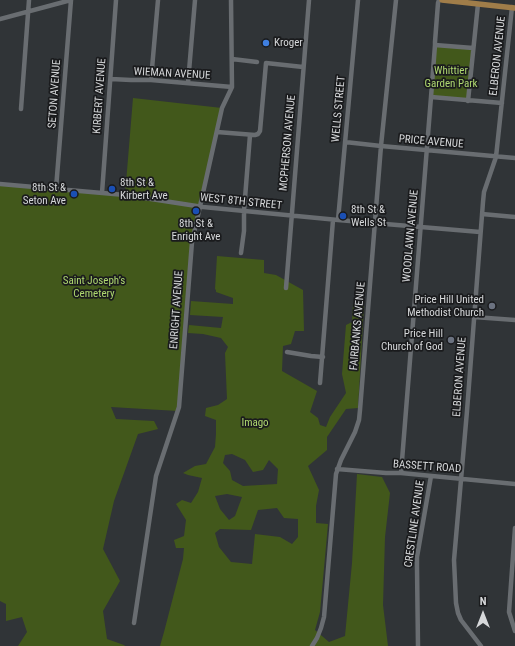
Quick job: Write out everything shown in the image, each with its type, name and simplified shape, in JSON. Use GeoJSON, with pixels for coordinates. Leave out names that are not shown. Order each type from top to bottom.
{"type":"FeatureCollection","features":[{"type":"Feature","properties":{"kind":"main road"},"geometry":{"type":"LineString","coordinates":[[442,0],[514,8]]}},
{"type":"Feature","properties":{"kind":"street"},"geometry":{"type":"LineString","coordinates":[[21,109],[29,0]]}},
{"type":"Feature","properties":{"kind":"street"},"geometry":{"type":"LineString","coordinates":[[0,19],[71,0]]}},
{"type":"Feature","properties":{"kind":"street","name":"SETON AVENUE"},"geometry":{"type":"LineString","coordinates":[[56,189],[71,0]]}},
{"type":"Feature","properties":{"kind":"street","name":"KIRBERT AVENUE"},"geometry":{"type":"LineString","coordinates":[[102,193],[116,0]]}},
{"type":"Feature","properties":{"kind":"street"},"geometry":{"type":"LineString","coordinates":[[151,80],[158,0]]}},
{"type":"Feature","properties":{"kind":"street"},"geometry":{"type":"LineString","coordinates":[[188,83],[195,0]]}},
{"type":"Feature","properties":{"kind":"street","name":"ENRIGHT AVENUE"},"geometry":{"type":"LineString","coordinates":[[134,623],[156,476],[179,407],[191,249],[222,108],[232,87],[231,0]]}},
{"type":"Feature","properties":{"kind":"street","name":"MCPHERSON AVENUE"},"geometry":{"type":"LineString","coordinates":[[286,288],[309,0]]}},
{"type":"Feature","properties":{"kind":"street","name":"WELLS STREET"},"geometry":{"type":"LineString","coordinates":[[320,383],[358,0]]}},
{"type":"Feature","properties":{"kind":"street","name":"FAIRBANKS AVENUE"},"geometry":{"type":"LineString","coordinates":[[312,646],[317,638],[324,617],[334,481],[337,469],[355,432],[359,420],[381,146],[396,0]]}},
{"type":"Feature","properties":{"kind":"street","name":"WOODLAWN AVENUE"},"geometry":{"type":"LineString","coordinates":[[401,473],[436,21],[439,0]]}},
{"type":"Feature","properties":{"kind":"street"},"geometry":{"type":"LineString","coordinates":[[468,101],[478,4]]}},
{"type":"Feature","properties":{"kind":"street","name":"ELBERON AVENUE"},"geometry":{"type":"LineString","coordinates":[[481,646],[460,620],[456,608],[454,560],[484,192],[496,157],[514,8]]}},
{"type":"Feature","properties":{"kind":"street"},"geometry":{"type":"LineString","coordinates":[[435,45],[473,48]]}},
{"type":"Feature","properties":{"kind":"street"},"geometry":{"type":"LineString","coordinates":[[232,59],[256,62]]}},
{"type":"Feature","properties":{"kind":"street"},"geometry":{"type":"LineString","coordinates":[[217,132],[257,135],[260,131],[266,63],[303,66]]}},
{"type":"Feature","properties":{"kind":"street","name":"WIEMAN AVENUE"},"geometry":{"type":"LineString","coordinates":[[111,79],[151,80],[232,87]]}},
{"type":"Feature","properties":{"kind":"street"},"geometry":{"type":"LineString","coordinates":[[431,97],[502,103]]}},
{"type":"Feature","properties":{"kind":"street"},"geometry":{"type":"LineString","coordinates":[[241,253],[244,231],[244,211],[250,135]]}},
{"type":"Feature","properties":{"kind":"street","name":"PRICE AVENUE"},"geometry":{"type":"LineString","coordinates":[[345,142],[515,158]]}},
{"type":"Feature","properties":{"kind":"street","name":"WEST 8TH STREET"},"geometry":{"type":"LineString","coordinates":[[0,184],[125,195],[200,207],[480,232]]}},
{"type":"Feature","properties":{"kind":"street"},"geometry":{"type":"LineString","coordinates":[[482,214],[515,217]]}},
{"type":"Feature","properties":{"kind":"street"},"geometry":{"type":"LineString","coordinates":[[474,317],[515,320]]}},
{"type":"Feature","properties":{"kind":"street"},"geometry":{"type":"LineString","coordinates":[[286,352],[323,357]]}},
{"type":"Feature","properties":{"kind":"street","name":"BASSETT ROAD"},"geometry":{"type":"LineString","coordinates":[[337,469],[461,478],[515,484]]}},
{"type":"Feature","properties":{"kind":"street","name":"CRESTLINE AVENUE"},"geometry":{"type":"LineString","coordinates":[[418,646],[417,562],[431,476]]}},
{"type":"Feature","properties":{"kind":"street"},"geometry":{"type":"LineString","coordinates":[[515,528],[509,612],[515,631]]}},
{"type":"Feature","properties":{"kind":"green space","name":"Whittier Garden Park"},"geometry":{"type":"Polygon","coordinates":[[[435,45],[473,48],[468,101],[431,97],[435,45]]]}},
{"type":"Feature","properties":{"kind":"green space","name":"Saint Joseph’s Cemetery"},"geometry":{"type":"Polygon","coordinates":[[[133,98],[222,108],[192,242],[178,411],[111,407],[116,419],[154,421],[158,429],[138,434],[114,501],[103,549],[120,581],[103,611],[107,639],[125,646],[18,646],[27,632],[22,617],[6,621],[6,604],[0,601],[0,184],[125,195],[133,98]]]}},
{"type":"Feature","properties":{"kind":"green space","name":"Imago"},"geometry":{"type":"Polygon","coordinates":[[[217,256],[264,260],[264,273],[276,275],[303,290],[304,331],[295,331],[291,344],[283,346],[282,371],[317,391],[310,412],[318,418],[320,425],[326,427],[330,417],[346,393],[342,374],[346,325],[352,322],[353,304],[364,304],[358,408],[346,409],[327,437],[327,450],[308,466],[319,490],[316,506],[316,523],[328,524],[320,612],[315,630],[329,642],[345,636],[352,563],[357,474],[382,477],[390,493],[385,537],[383,605],[388,646],[160,646],[183,559],[184,548],[176,548],[174,540],[184,536],[186,520],[176,504],[182,500],[191,503],[198,492],[202,478],[183,473],[195,466],[206,464],[215,447],[216,420],[205,416],[206,408],[218,405],[227,399],[225,353],[228,347],[221,338],[203,334],[188,333],[189,325],[221,328],[223,317],[190,315],[191,301],[233,304],[233,298],[216,292],[217,256]],[[232,454],[225,455],[223,463],[230,471],[232,480],[243,486],[277,484],[278,469],[269,460],[263,470],[253,472],[245,460],[232,454]],[[227,494],[215,496],[220,509],[229,520],[235,516],[242,497],[227,494]],[[277,508],[258,510],[251,530],[220,529],[215,533],[219,547],[231,562],[252,564],[255,534],[280,537],[292,544],[298,537],[298,519],[284,518],[277,508]]]}},
{"type":"Feature","properties":{"kind":"place","name":"Kroger"},"geometry":{"type":"Point","coordinates":[266,43]}},
{"type":"Feature","properties":{"kind":"place","name":"8th St & Kirbert Ave"},"geometry":{"type":"Point","coordinates":[112,189]}},
{"type":"Feature","properties":{"kind":"place","name":"8th St & Seton Ave"},"geometry":{"type":"Point","coordinates":[74,194]}},
{"type":"Feature","properties":{"kind":"place","name":"8th St & Enright Ave"},"geometry":{"type":"Point","coordinates":[196,211]}},
{"type":"Feature","properties":{"kind":"place","name":"8th St & Wells St"},"geometry":{"type":"Point","coordinates":[343,216]}},
{"type":"Feature","properties":{"kind":"place","name":"Price Hill United Methodist Church"},"geometry":{"type":"Point","coordinates":[492,306]}},
{"type":"Feature","properties":{"kind":"place","name":"Price Hill Church of God"},"geometry":{"type":"Point","coordinates":[451,340]}}]}
